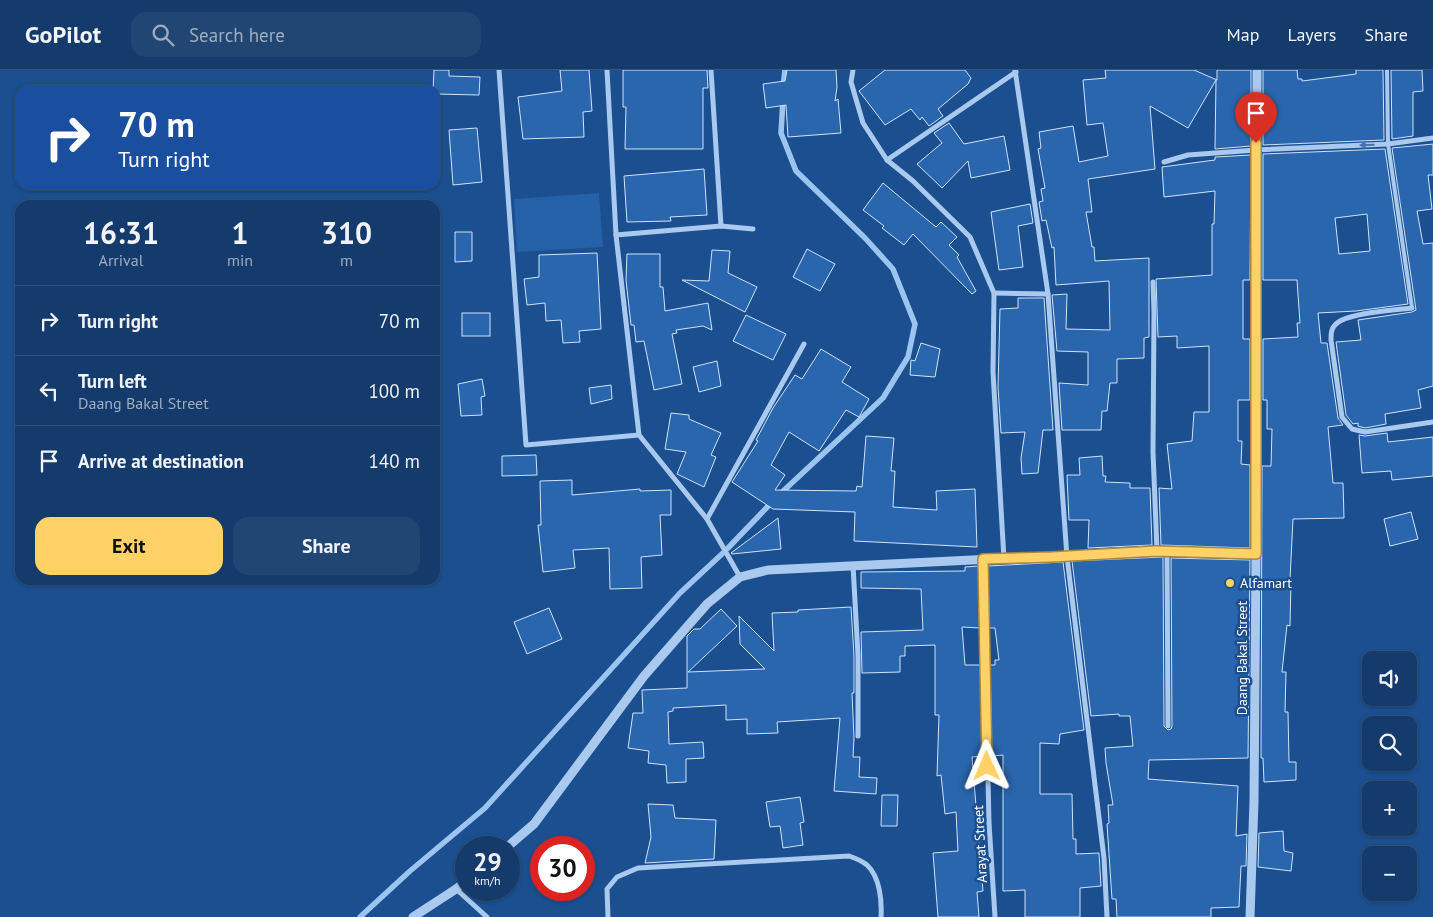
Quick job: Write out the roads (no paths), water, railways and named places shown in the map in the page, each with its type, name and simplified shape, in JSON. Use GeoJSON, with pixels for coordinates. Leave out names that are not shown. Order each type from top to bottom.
{"type":"FeatureCollection","features":[{"type":"Feature","properties":{"kind":"street"},"geometry":{"type":"LineString","coordinates":[[499,70],[526,445],[639,435]]}},
{"type":"Feature","properties":{"kind":"street"},"geometry":{"type":"LineString","coordinates":[[607,70],[616,235],[639,435],[707,519],[740,577]]}},
{"type":"Feature","properties":{"kind":"street"},"geometry":{"type":"LineString","coordinates":[[711,70],[721,226]]}},
{"type":"Feature","properties":{"kind":"street"},"geometry":{"type":"LineString","coordinates":[[852,70],[851,82],[863,123],[887,160],[924,192],[970,237],[994,293],[993,372],[1004,559]]}},
{"type":"Feature","properties":{"kind":"street","name":"Daang Bakal Street"},"geometry":{"type":"LineString","coordinates":[[1250,917],[1254,801],[1257,70]]}},
{"type":"Feature","properties":{"kind":"street"},"geometry":{"type":"LineString","coordinates":[[887,160],[1016,71],[1048,294],[1067,556],[1104,858],[1107,917]]}},
{"type":"Feature","properties":{"kind":"street"},"geometry":{"type":"LineString","coordinates":[[1164,162],[1188,155],[1388,144],[1433,138]]}},
{"type":"Feature","properties":{"kind":"street"},"geometry":{"type":"LineString","coordinates":[[616,235],[721,226],[753,229]]}},
{"type":"Feature","properties":{"kind":"street"},"geometry":{"type":"LineString","coordinates":[[1153,282],[1154,452],[1162,552],[1168,726]]}},
{"type":"Feature","properties":{"kind":"street"},"geometry":{"type":"LineString","coordinates":[[994,293],[1048,294]]}},
{"type":"Feature","properties":{"kind":"street"},"geometry":{"type":"LineString","coordinates":[[1412,308],[1348,316],[1334,325],[1331,332],[1331,340],[1342,417],[1352,429],[1365,432],[1433,422]]}},
{"type":"Feature","properties":{"kind":"street"},"geometry":{"type":"LineString","coordinates":[[707,519],[804,344]]}},
{"type":"Feature","properties":{"kind":"street"},"geometry":{"type":"LineString","coordinates":[[520,836],[534,824],[644,676],[708,604],[740,577],[768,570],[983,559],[1162,552],[1256,554]]}},
{"type":"Feature","properties":{"kind":"street","name":"Arayat Street"},"geometry":{"type":"LineString","coordinates":[[983,559],[989,823],[995,917]]}},
{"type":"Feature","properties":{"kind":"street"},"geometry":{"type":"LineString","coordinates":[[853,565],[858,656],[858,736]]}},
{"type":"Feature","properties":{"kind":"street"},"geometry":{"type":"LineString","coordinates":[[608,917],[607,889],[617,877],[638,868],[850,856],[867,865],[875,877],[881,895],[881,917]]}},
{"type":"Feature","properties":{"kind":"street"},"geometry":{"type":"LineString","coordinates":[[413,917],[455,890]]}},
{"type":"Feature","properties":{"kind":"street"},"geometry":{"type":"LineString","coordinates":[[469,901],[487,917]]}},
{"type":"Feature","properties":{"kind":"lane"},"geometry":{"type":"LineString","coordinates":[[1387,70],[1388,144],[1412,308]]}},
{"type":"Feature","properties":{"kind":"waterway"},"geometry":{"type":"LineString","coordinates":[[783,87],[785,70]]}},
{"type":"Feature","properties":{"kind":"waterway"},"geometry":{"type":"LineString","coordinates":[[780,494],[883,398],[908,357],[915,324],[893,269],[865,238],[796,171],[781,133],[783,99]]}},
{"type":"Feature","properties":{"kind":"waterway"},"geometry":{"type":"LineString","coordinates":[[728,548],[773,501]]}},
{"type":"Feature","properties":{"kind":"waterway"},"geometry":{"type":"LineString","coordinates":[[360,917],[410,871],[485,808],[680,593],[723,553]]}},
{"type":"Feature","properties":{"kind":"place","name":"Alfamart"},"geometry":{"type":"Point","coordinates":[1230,583]}}]}
